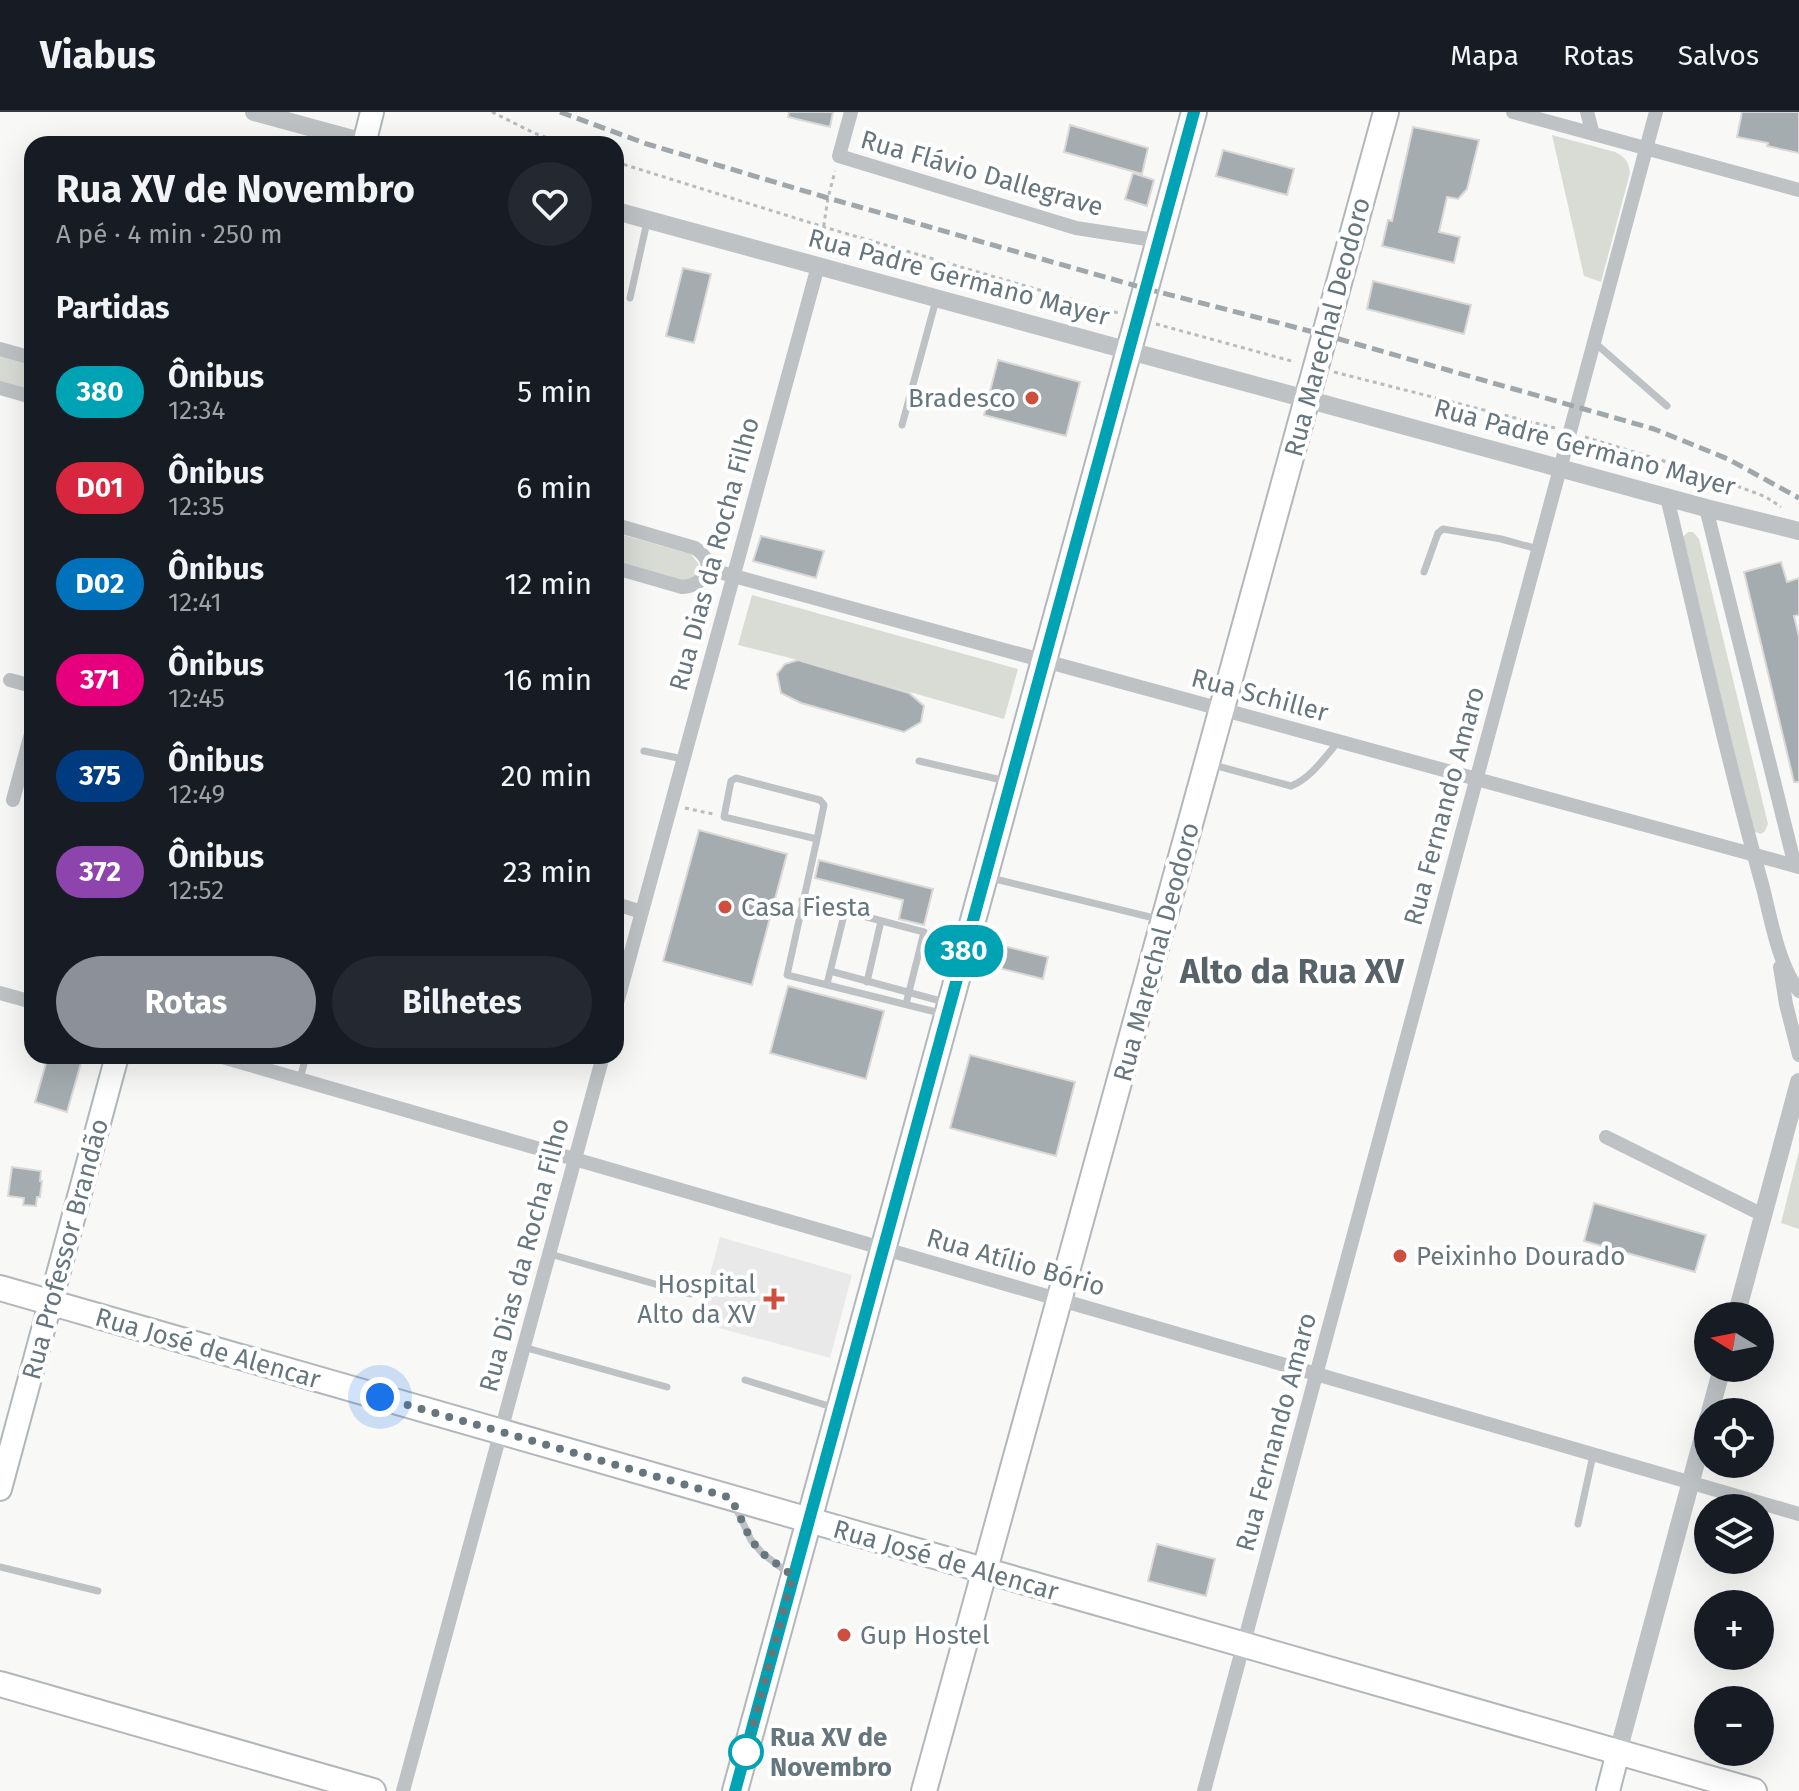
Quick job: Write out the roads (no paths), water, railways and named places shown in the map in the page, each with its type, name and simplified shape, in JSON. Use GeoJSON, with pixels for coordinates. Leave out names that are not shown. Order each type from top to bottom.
{"type":"FeatureCollection","features":[{"type":"Feature","properties":{"kind":"main road"},"geometry":{"type":"LineString","coordinates":[[367,136],[372,112]]}},
{"type":"Feature","properties":{"kind":"main road"},"geometry":{"type":"LineString","coordinates":[[735,1791],[1194,112]]}},
{"type":"Feature","properties":{"kind":"main road","name":"Rua Marechal Deodoro"},"geometry":{"type":"LineString","coordinates":[[924,1791],[1386,112]]}},
{"type":"Feature","properties":{"kind":"main road","name":"Rua Professor Brandão"},"geometry":{"type":"LineString","coordinates":[[0,1489],[115,1064]]}},
{"type":"Feature","properties":{"kind":"main road","name":"Rua José de Alencar"},"geometry":{"type":"LineString","coordinates":[[0,1288],[1752,1791]]}},
{"type":"Feature","properties":{"kind":"main road"},"geometry":{"type":"LineString","coordinates":[[0,1684],[373,1791]]}},
{"type":"Feature","properties":{"kind":"main road"},"geometry":{"type":"LineString","coordinates":[[1608,1791],[1618,1752]]}},
{"type":"Feature","properties":{"kind":"street"},"geometry":{"type":"LineString","coordinates":[[254,112],[341,136]]}},
{"type":"Feature","properties":{"kind":"street","name":"Rua Flávio Dallegrave"},"geometry":{"type":"LineString","coordinates":[[851,112],[839,156],[1076,228],[1160,241]]}},
{"type":"Feature","properties":{"kind":"street"},"geometry":{"type":"LineString","coordinates":[[1513,112],[1799,190]]}},
{"type":"Feature","properties":{"kind":"street"},"geometry":{"type":"LineString","coordinates":[[1587,112],[1593,134]]}},
{"type":"Feature","properties":{"kind":"street","name":"Rua Fernando Amaro"},"geometry":{"type":"LineString","coordinates":[[1204,1791],[1656,112]]}},
{"type":"Feature","properties":{"kind":"street","name":"Rua Padre Germano Mayer"},"geometry":{"type":"LineString","coordinates":[[624,213],[1799,531]]}},
{"type":"Feature","properties":{"kind":"street","name":"Rua Dias da Rocha Filho"},"geometry":{"type":"LineString","coordinates":[[624,978],[818,266]]}},
{"type":"Feature","properties":{"kind":"street"},"geometry":{"type":"LineString","coordinates":[[0,349],[24,356]]}},
{"type":"Feature","properties":{"kind":"street"},"geometry":{"type":"LineString","coordinates":[[0,388],[24,395]]}},
{"type":"Feature","properties":{"kind":"street"},"geometry":{"type":"LineString","coordinates":[[1667,497],[1753,855],[1781,954],[1799,991]]}},
{"type":"Feature","properties":{"kind":"street"},"geometry":{"type":"LineString","coordinates":[[1706,508],[1797,867]]}},
{"type":"Feature","properties":{"kind":"street","name":"Rua Schiller"},"geometry":{"type":"LineString","coordinates":[[624,527],[695,548],[707,560],[708,569],[733,577],[1797,867]]}},
{"type":"Feature","properties":{"kind":"street"},"geometry":{"type":"LineString","coordinates":[[624,570],[682,587],[693,586],[704,578],[708,569]]}},
{"type":"Feature","properties":{"kind":"street"},"geometry":{"type":"LineString","coordinates":[[10,680],[24,684]]}},
{"type":"Feature","properties":{"kind":"street"},"geometry":{"type":"LineString","coordinates":[[13,800],[24,759]]}},
{"type":"Feature","properties":{"kind":"street"},"geometry":{"type":"LineString","coordinates":[[624,906],[642,912]]}},
{"type":"Feature","properties":{"kind":"street"},"geometry":{"type":"LineString","coordinates":[[1781,954],[1780,973],[1799,1055]]}},
{"type":"Feature","properties":{"kind":"street"},"geometry":{"type":"LineString","coordinates":[[0,993],[24,1000]]}},
{"type":"Feature","properties":{"kind":"street","name":"Rua Atílio Bório"},"geometry":{"type":"LineString","coordinates":[[247,1064],[1799,1514]]}},
{"type":"Feature","properties":{"kind":"street","name":"Rua Dias da Rocha Filho"},"geometry":{"type":"LineString","coordinates":[[403,1791],[601,1064]]}},
{"type":"Feature","properties":{"kind":"street"},"geometry":{"type":"LineString","coordinates":[[1740,1302],[1799,1082]]}},
{"type":"Feature","properties":{"kind":"street"},"geometry":{"type":"LineString","coordinates":[[1606,1137],[1763,1215]]}},
{"type":"Feature","properties":{"kind":"street"},"geometry":{"type":"LineString","coordinates":[[1618,1752],[1694,1472]]}},
{"type":"Feature","properties":{"kind":"lane"},"geometry":{"type":"LineString","coordinates":[[630,298],[648,220]]}},
{"type":"Feature","properties":{"kind":"lane"},"geometry":{"type":"LineString","coordinates":[[902,425],[937,298]]}},
{"type":"Feature","properties":{"kind":"lane"},"geometry":{"type":"LineString","coordinates":[[1594,342],[1667,406]]}},
{"type":"Feature","properties":{"kind":"lane"},"geometry":{"type":"LineString","coordinates":[[1424,572],[1438,533],[1443,529],[1538,549]]}},
{"type":"Feature","properties":{"kind":"lane"},"geometry":{"type":"LineString","coordinates":[[1208,763],[1291,786],[1315,768],[1338,742]]}},
{"type":"Feature","properties":{"kind":"lane"},"geometry":{"type":"LineString","coordinates":[[644,751],[683,759]]}},
{"type":"Feature","properties":{"kind":"lane"},"geometry":{"type":"LineString","coordinates":[[919,761],[1010,782]]}},
{"type":"Feature","properties":{"kind":"lane"},"geometry":{"type":"LineString","coordinates":[[817,839],[724,817],[731,781],[736,778],[820,800],[824,805],[817,839],[802,900],[787,975],[906,1004],[948,1009]]}},
{"type":"Feature","properties":{"kind":"lane"},"geometry":{"type":"LineString","coordinates":[[984,876],[1164,921]]}},
{"type":"Feature","properties":{"kind":"lane"},"geometry":{"type":"LineString","coordinates":[[802,900],[924,932],[906,1004]]}},
{"type":"Feature","properties":{"kind":"lane"},"geometry":{"type":"LineString","coordinates":[[827,984],[845,911]]}},
{"type":"Feature","properties":{"kind":"lane"},"geometry":{"type":"LineString","coordinates":[[867,982],[881,921]]}},
{"type":"Feature","properties":{"kind":"lane"},"geometry":{"type":"LineString","coordinates":[[830,971],[909,993],[948,1009]]}},
{"type":"Feature","properties":{"kind":"lane"},"geometry":{"type":"LineString","coordinates":[[300,1079],[304,1064]]}},
{"type":"Feature","properties":{"kind":"lane"},"geometry":{"type":"LineString","coordinates":[[549,1254],[690,1294]]}},
{"type":"Feature","properties":{"kind":"lane"},"geometry":{"type":"LineString","coordinates":[[523,1347],[667,1387]]}},
{"type":"Feature","properties":{"kind":"lane"},"geometry":{"type":"LineString","coordinates":[[745,1380],[839,1409]]}},
{"type":"Feature","properties":{"kind":"lane"},"geometry":{"type":"LineString","coordinates":[[1578,1524],[1593,1455]]}},
{"type":"Feature","properties":{"kind":"lane"},"geometry":{"type":"LineString","coordinates":[[731,1498],[751,1540],[762,1553],[793,1576]]}},
{"type":"Feature","properties":{"kind":"lane"},"geometry":{"type":"LineString","coordinates":[[0,1567],[98,1591]]}},
{"type":"Feature","properties":{"kind":"railway"},"geometry":{"type":"LineString","coordinates":[[560,112],[647,144],[828,198],[1654,429],[1728,459],[1799,498]]}},
{"type":"Feature","properties":{"kind":"place","name":"Bradesco"},"geometry":{"type":"Point","coordinates":[1032,398]}},
{"type":"Feature","properties":{"kind":"place","name":"Casa Fiesta"},"geometry":{"type":"Point","coordinates":[725,907]}},
{"type":"Feature","properties":{"kind":"place","name":"Peixinho Dourado"},"geometry":{"type":"Point","coordinates":[1400,1256]}},
{"type":"Feature","properties":{"kind":"place","name":"Hospital Alto da XV"},"geometry":{"type":"Point","coordinates":[774,1299]}},
{"type":"Feature","properties":{"kind":"place","name":"Gup Hostel"},"geometry":{"type":"Point","coordinates":[844,1635]}},
{"type":"Feature","properties":{"kind":"place","name":"Rua XV de Novembro"},"geometry":{"type":"Point","coordinates":[746,1752]}},
{"type":"Feature","properties":{"kind":"district","name":"Alto da Rua XV"},"geometry":{"type":"Point","coordinates":[1292,971]}}]}
